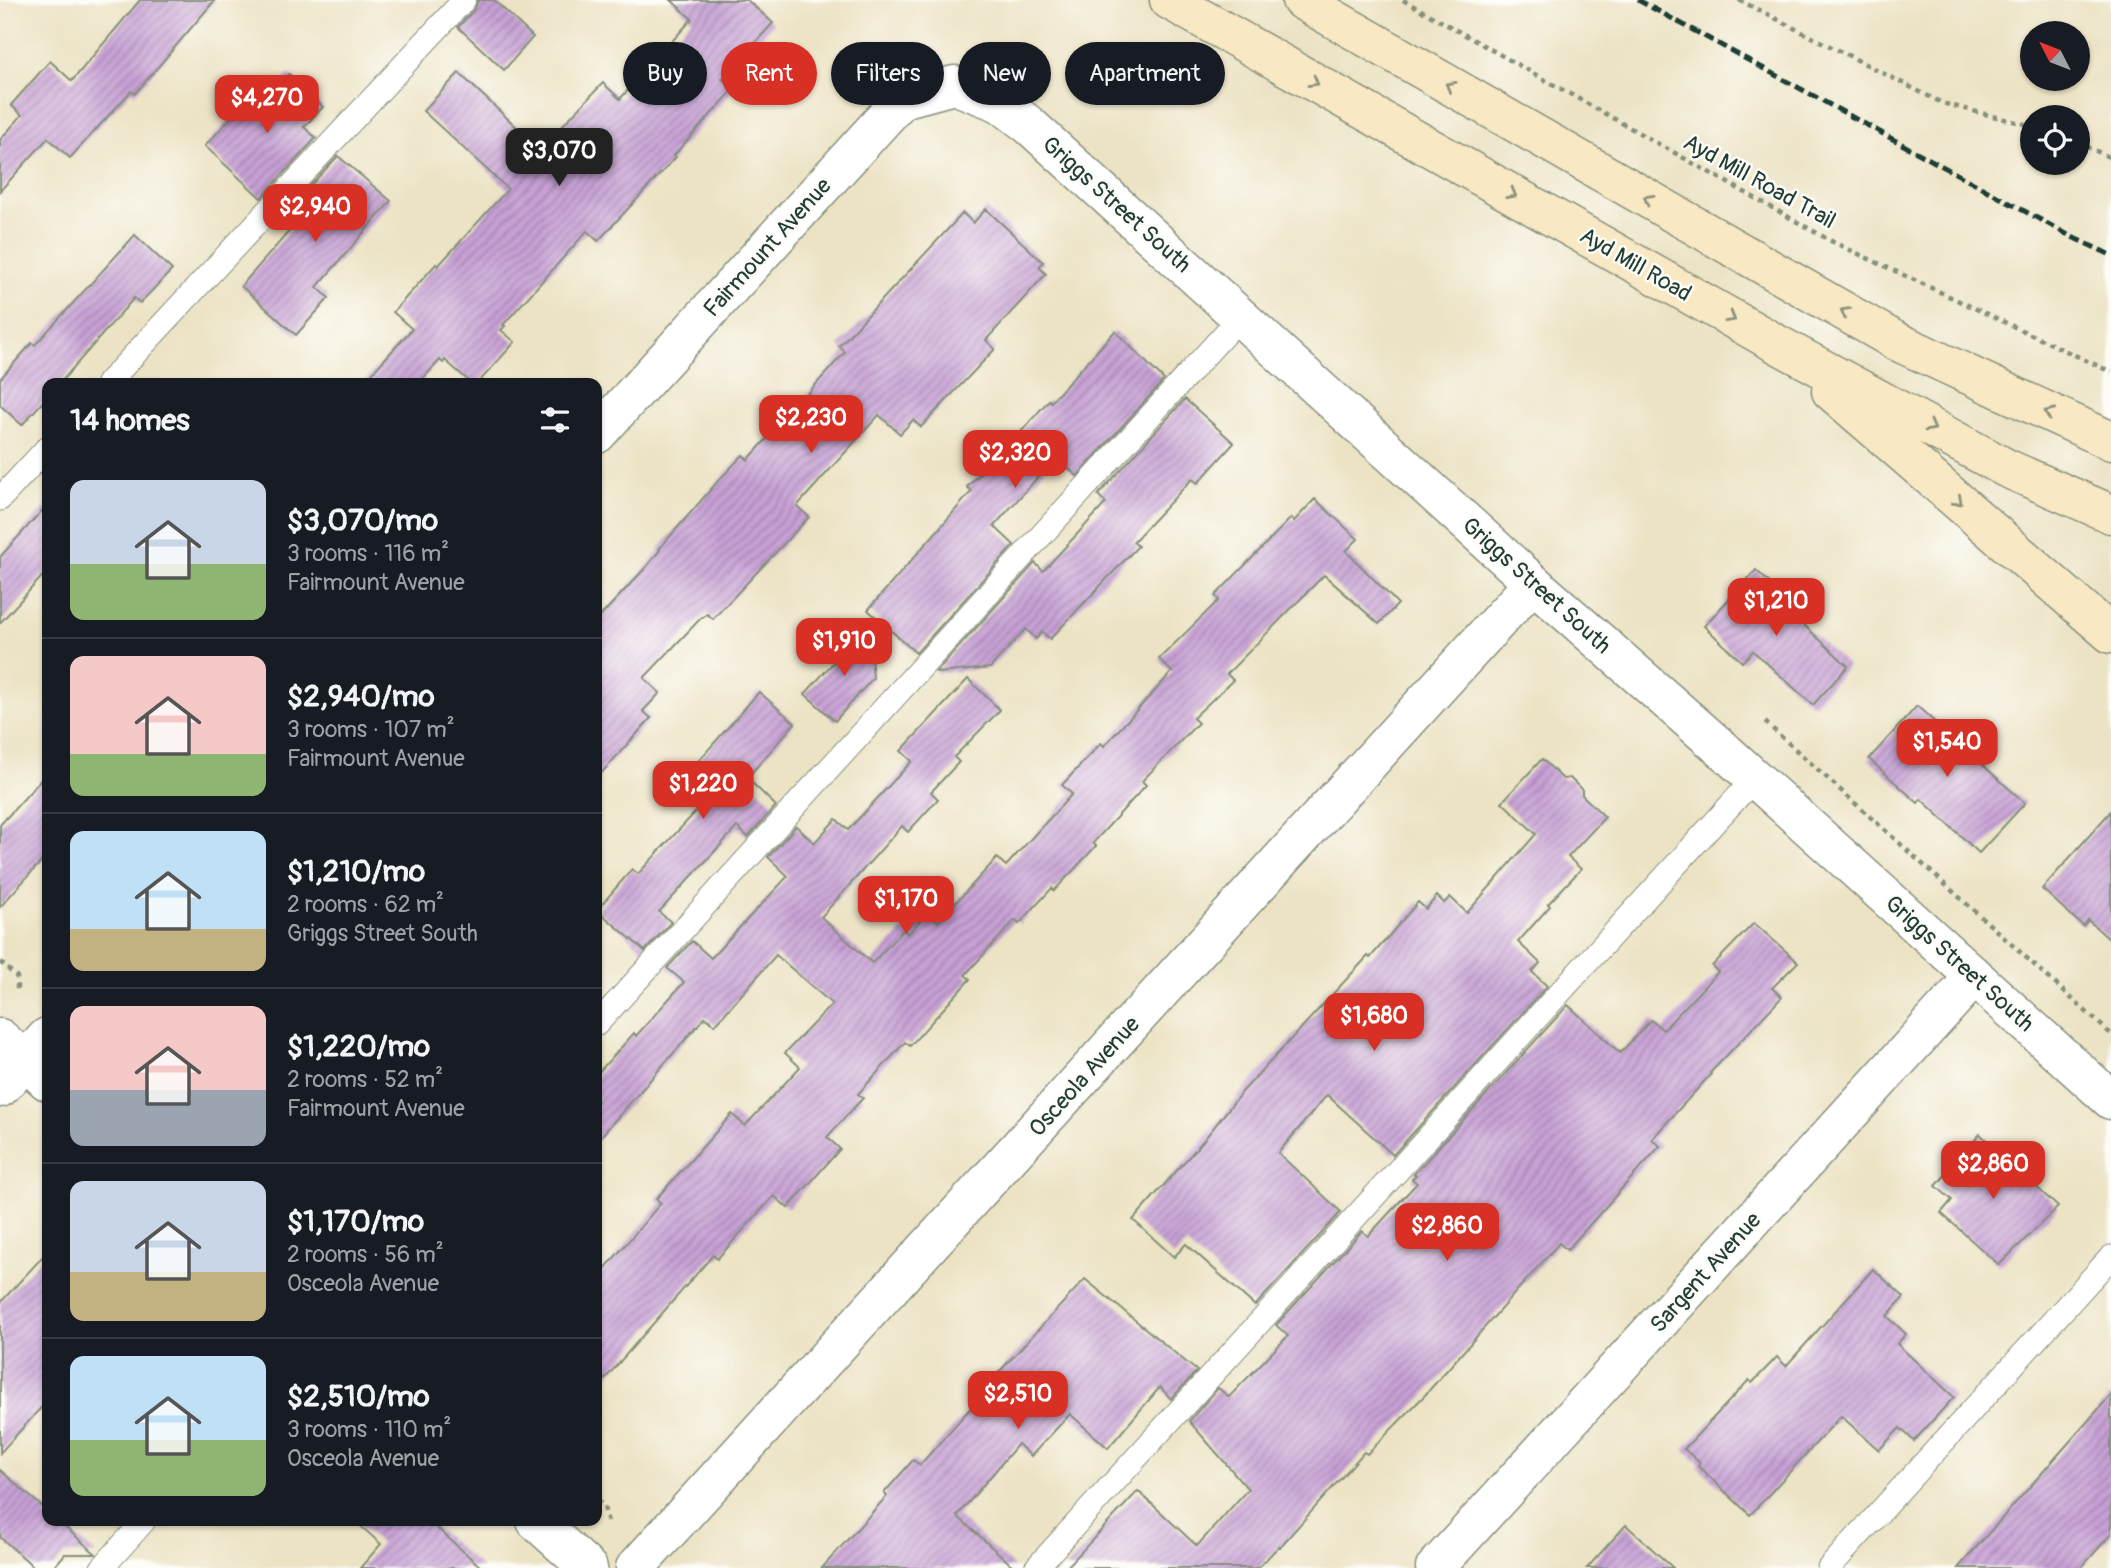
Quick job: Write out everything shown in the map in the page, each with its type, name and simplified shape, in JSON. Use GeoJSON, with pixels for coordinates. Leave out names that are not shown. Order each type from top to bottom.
{"type":"FeatureCollection","features":[{"type":"Feature","properties":{"kind":"main road","name":"Ayd Mill Road"},"geometry":{"type":"LineString","coordinates":[[1169,0],[1777,344],[2006,468],[2111,514]]}},
{"type":"Feature","properties":{"kind":"main road"},"geometry":{"type":"LineString","coordinates":[[1301,0],[1896,341],[2111,442]]}},
{"type":"Feature","properties":{"kind":"main road"},"geometry":{"type":"LineString","coordinates":[[1777,344],[2111,634]]}},
{"type":"Feature","properties":{"kind":"street","name":"Griggs Street South"},"geometry":{"type":"LineString","coordinates":[[954,85],[1000,103],[1030,125],[1533,583],[2111,1100]]}},
{"type":"Feature","properties":{"kind":"street","name":"Fairmount Avenue"},"geometry":{"type":"LineString","coordinates":[[602,429],[902,99],[954,85]]}},
{"type":"Feature","properties":{"kind":"street","name":"Osceola Avenue"},"geometry":{"type":"LineString","coordinates":[[635,1568],[1533,583]]}},
{"type":"Feature","properties":{"kind":"street","name":"Sargent Avenue"},"geometry":{"type":"LineString","coordinates":[[1435,1568],[1975,976]]}},
{"type":"Feature","properties":{"kind":"street"},"geometry":{"type":"LineString","coordinates":[[542,1526],[588,1568]]}},
{"type":"Feature","properties":{"kind":"lane"},"geometry":{"type":"LineString","coordinates":[[113,378],[464,0]]}},
{"type":"Feature","properties":{"kind":"lane"},"geometry":{"type":"LineString","coordinates":[[602,1019],[1241,316]]}},
{"type":"Feature","properties":{"kind":"lane"},"geometry":{"type":"LineString","coordinates":[[0,499],[42,453]]}},
{"type":"Feature","properties":{"kind":"lane"},"geometry":{"type":"LineString","coordinates":[[1036,1568],[1755,779]]}},
{"type":"Feature","properties":{"kind":"lane"},"geometry":{"type":"LineString","coordinates":[[1829,1568],[2111,1257]]}},
{"type":"Feature","properties":{"kind":"lane"},"geometry":{"type":"LineString","coordinates":[[102,1568],[140,1526]]}},
{"type":"Feature","properties":{"kind":"path","name":"Ayd Mill Road Trail"},"geometry":{"type":"LineString","coordinates":[[1402,0],[1833,242],[2111,373]]}},
{"type":"Feature","properties":{"kind":"path"},"geometry":{"type":"LineString","coordinates":[[1739,0],[1942,103],[2020,123]]}},
{"type":"Feature","properties":{"kind":"path"},"geometry":{"type":"LineString","coordinates":[[2090,148],[2111,158]]}},
{"type":"Feature","properties":{"kind":"path"},"geometry":{"type":"LineString","coordinates":[[1765,722],[2111,1034]]}},
{"type":"Feature","properties":{"kind":"path"},"geometry":{"type":"LineString","coordinates":[[0,962],[17,977],[17,990]]}},
{"type":"Feature","properties":{"kind":"path"},"geometry":{"type":"LineString","coordinates":[[602,1505],[608,1522]]}},
{"type":"Feature","properties":{"kind":"building"},"geometry":{"type":"Polygon","coordinates":[[[140,0],[215,0],[135,94],[131,91],[70,158],[48,138],[0,191],[0,140],[22,115],[11,105],[50,61],[72,81],[140,0]]]}},
{"type":"Feature","properties":{"kind":"building"},"geometry":{"type":"Polygon","coordinates":[[[478,0],[494,0],[533,37],[504,70],[458,27],[474,10],[478,0]]]}},
{"type":"Feature","properties":{"kind":"building"},"geometry":{"type":"Polygon","coordinates":[[[671,0],[747,0],[773,23],[756,42],[721,42],[721,103],[674,155],[676,157],[598,241],[587,231],[503,325],[505,326],[501,330],[515,342],[483,378],[465,378],[445,360],[443,363],[440,360],[424,378],[368,378],[412,329],[393,312],[508,189],[423,111],[459,73],[540,149],[603,83],[620,99],[623,96],[623,105],[707,105],[707,42],[671,42],[692,19],[671,0]]]}},
{"type":"Feature","properties":{"kind":"building"},"geometry":{"type":"Polygon","coordinates":[[[289,74],[323,107],[304,127],[316,138],[261,198],[205,146],[255,91],[265,101],[289,74]]]}},
{"type":"Feature","properties":{"kind":"building"},"geometry":{"type":"Polygon","coordinates":[[[338,156],[391,201],[317,287],[329,298],[296,335],[241,286],[293,227],[282,216],[338,156]]]}},
{"type":"Feature","properties":{"kind":"building"},"geometry":{"type":"Polygon","coordinates":[[[986,209],[1043,262],[1039,267],[1046,274],[986,340],[995,349],[921,427],[913,420],[900,434],[879,415],[797,506],[809,517],[713,619],[707,614],[701,618],[644,678],[660,693],[643,711],[651,718],[602,772],[602,615],[719,480],[743,455],[748,460],[845,352],[839,346],[963,213],[973,223],[986,209]]]}},
{"type":"Feature","properties":{"kind":"building"},"geometry":{"type":"Polygon","coordinates":[[[135,235],[172,270],[140,303],[134,298],[64,378],[42,378],[42,403],[22,425],[0,405],[0,379],[32,343],[35,345],[135,235]]]}},
{"type":"Feature","properties":{"kind":"building"},"geometry":{"type":"Polygon","coordinates":[[[1115,331],[1164,380],[1077,476],[1056,457],[994,526],[1014,545],[916,653],[868,610],[972,491],[967,487],[1003,448],[1005,450],[1049,400],[1051,402],[1115,331]]]}},
{"type":"Feature","properties":{"kind":"building"},"geometry":{"type":"Polygon","coordinates":[[[1185,399],[1234,443],[1198,483],[1192,479],[1133,542],[1138,546],[1050,639],[1042,632],[1036,639],[1026,629],[990,668],[936,672],[1035,563],[1043,571],[1106,503],[1098,495],[1185,399]]]}},
{"type":"Feature","properties":{"kind":"building"},"geometry":{"type":"Polygon","coordinates":[[[1315,499],[1358,539],[1346,551],[1398,604],[1379,624],[1324,575],[1227,674],[1233,680],[1193,718],[1198,723],[1142,781],[1146,785],[1093,843],[1096,846],[1019,924],[1015,920],[965,975],[970,979],[910,1046],[905,1042],[858,1094],[863,1098],[827,1137],[840,1149],[788,1208],[774,1196],[717,1259],[713,1255],[602,1382],[602,1272],[661,1203],[656,1199],[732,1114],[745,1126],[800,1067],[785,1053],[832,1004],[776,955],[715,1025],[705,1017],[602,1135],[602,1068],[634,1033],[636,1036],[684,982],[667,968],[692,941],[711,958],[788,876],[768,857],[796,826],[814,843],[836,819],[848,830],[912,761],[901,751],[968,679],[1000,710],[954,757],[959,762],[931,792],[938,799],[908,832],[902,826],[821,917],[872,963],[903,930],[908,934],[928,913],[938,922],[997,858],[1006,866],[1072,794],[1062,785],[1101,743],[1104,746],[1172,672],[1159,659],[1219,600],[1215,596],[1291,518],[1294,521],[1315,499]]]}},
{"type":"Feature","properties":{"kind":"building"},"geometry":{"type":"Polygon","coordinates":[[[42,511],[42,577],[0,623],[0,557],[42,511]]]}},
{"type":"Feature","properties":{"kind":"building"},"geometry":{"type":"Polygon","coordinates":[[[1756,570],[1795,607],[1790,612],[1848,666],[1813,705],[1753,651],[1742,662],[1704,626],[1756,570]]]}},
{"type":"Feature","properties":{"kind":"building"},"geometry":{"type":"Polygon","coordinates":[[[868,624],[873,678],[835,721],[805,694],[868,624]]]}},
{"type":"Feature","properties":{"kind":"building"},"geometry":{"type":"Polygon","coordinates":[[[759,692],[795,723],[747,778],[776,806],[748,837],[737,827],[659,912],[671,922],[645,951],[602,914],[602,904],[632,869],[638,874],[703,804],[680,782],[759,692]]]}},
{"type":"Feature","properties":{"kind":"building"},"geometry":{"type":"Polygon","coordinates":[[[1917,706],[2025,803],[1979,853],[1921,799],[1918,803],[1869,759],[1917,706]]]}},
{"type":"Feature","properties":{"kind":"building"},"geometry":{"type":"Polygon","coordinates":[[[1542,759],[1563,779],[1570,778],[1582,790],[1582,795],[1605,817],[1568,857],[1581,869],[1548,904],[1550,906],[1518,942],[1540,963],[1532,972],[1547,986],[1393,1155],[1327,1095],[1278,1153],[1341,1212],[1255,1306],[1186,1244],[1174,1257],[1133,1220],[1242,1092],[1368,956],[1370,958],[1418,902],[1426,909],[1437,896],[1444,903],[1450,897],[1467,913],[1536,834],[1502,802],[1542,759]]]}},
{"type":"Feature","properties":{"kind":"building"},"geometry":{"type":"Polygon","coordinates":[[[42,779],[42,861],[0,907],[0,825],[42,779]]]}},
{"type":"Feature","properties":{"kind":"building"},"geometry":{"type":"Polygon","coordinates":[[[2111,811],[2111,941],[2088,920],[2083,926],[2042,889],[2111,811]]]}},
{"type":"Feature","properties":{"kind":"building"},"geometry":{"type":"Polygon","coordinates":[[[1754,923],[1798,962],[1772,988],[1782,997],[1652,1139],[1660,1146],[1567,1250],[1559,1243],[1425,1395],[1367,1454],[1364,1452],[1258,1568],[1066,1568],[1138,1491],[1197,1546],[1248,1489],[1189,1421],[1218,1388],[1229,1397],[1288,1336],[1276,1325],[1362,1231],[1368,1236],[1417,1183],[1412,1179],[1416,1175],[1414,1174],[1568,1005],[1620,1053],[1651,1020],[1663,1030],[1718,972],[1712,966],[1754,923]]]}},
{"type":"Feature","properties":{"kind":"building"},"geometry":{"type":"Polygon","coordinates":[[[1980,1134],[2058,1207],[1999,1265],[1941,1213],[1952,1200],[1936,1186],[1980,1134]]]}},
{"type":"Feature","properties":{"kind":"building"},"geometry":{"type":"Polygon","coordinates":[[[42,1257],[42,1407],[0,1453],[0,1303],[42,1257]]]}},
{"type":"Feature","properties":{"kind":"building"},"geometry":{"type":"Polygon","coordinates":[[[1873,1269],[1904,1297],[1887,1316],[1906,1334],[1897,1344],[1954,1397],[1914,1441],[1900,1428],[1879,1450],[1841,1416],[1750,1515],[1698,1466],[1700,1463],[1684,1449],[1749,1380],[1752,1383],[1777,1357],[1786,1366],[1873,1269]]]}},
{"type":"Feature","properties":{"kind":"building"},"geometry":{"type":"Polygon","coordinates":[[[1085,1279],[1197,1371],[1171,1399],[1160,1387],[1108,1448],[1070,1414],[1031,1456],[1018,1444],[957,1516],[1015,1568],[822,1568],[887,1496],[884,1493],[913,1460],[920,1465],[975,1403],[972,1401],[1085,1279]]]}},
{"type":"Feature","properties":{"kind":"building"},"geometry":{"type":"Polygon","coordinates":[[[2111,1395],[2111,1534],[2081,1568],[1958,1568],[2111,1395]]]}},
{"type":"Feature","properties":{"kind":"building"},"geometry":{"type":"Polygon","coordinates":[[[0,1470],[42,1507],[42,1526],[64,1526],[96,1554],[65,1554],[53,1568],[35,1568],[0,1537],[0,1470]]]}},
{"type":"Feature","properties":{"kind":"building"},"geometry":{"type":"Polygon","coordinates":[[[1626,1525],[1673,1568],[1587,1568],[1626,1525]]]}},
{"type":"Feature","properties":{"kind":"building"},"geometry":{"type":"Polygon","coordinates":[[[361,1526],[435,1526],[482,1568],[360,1568],[381,1544],[361,1526]]]}},
{"type":"Feature","properties":{"kind":"railway"},"geometry":{"type":"LineString","coordinates":[[1638,0],[2072,237],[2111,255]]}}]}
